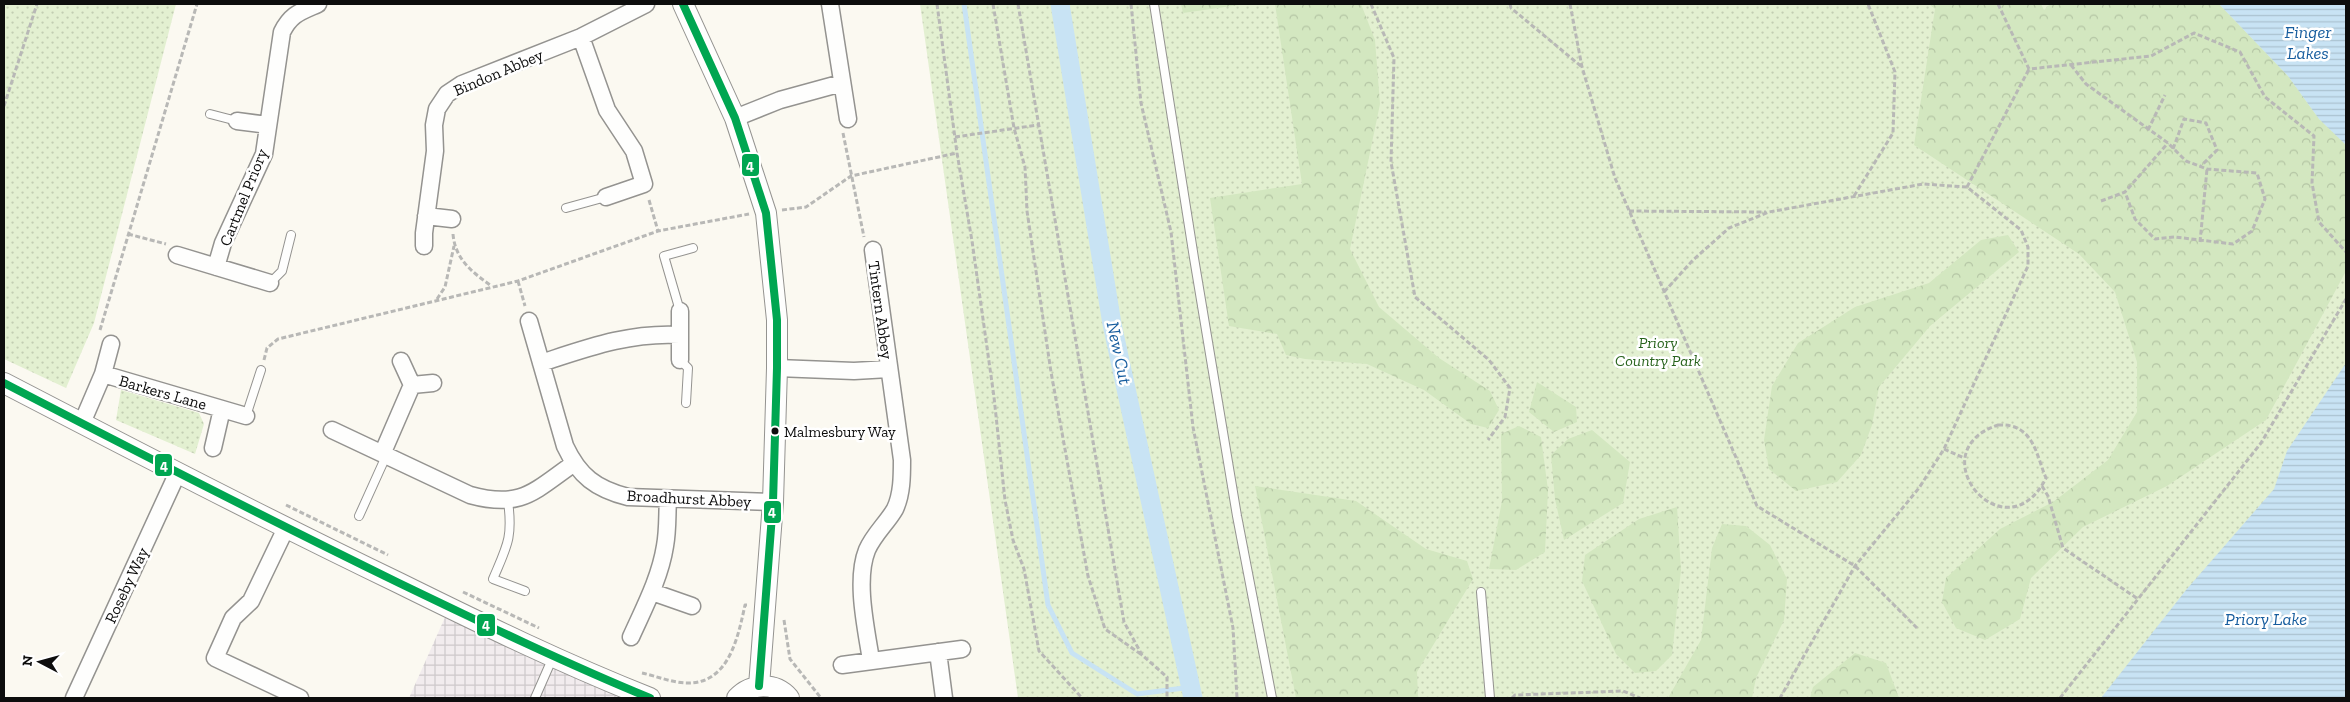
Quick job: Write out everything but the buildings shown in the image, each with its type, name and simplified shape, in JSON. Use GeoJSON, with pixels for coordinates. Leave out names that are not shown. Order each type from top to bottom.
{"type":"FeatureCollection","features":[{"type":"Feature","properties":{"kind":"street","name":"Cartmel Priory"},"geometry":{"type":"LineString","coordinates":[[216,268],[223,244],[264,154],[282,32],[288,20],[318,4]]}},
{"type":"Feature","properties":{"kind":"street"},"geometry":{"type":"LineString","coordinates":[[683,4],[735,118],[766,212],[777,320],[777,368],[773,502],[759,686]]}},
{"type":"Feature","properties":{"kind":"street"},"geometry":{"type":"LineString","coordinates":[[830,4],[848,119]]}},
{"type":"Feature","properties":{"kind":"street","name":"Bindon Abbey"},"geometry":{"type":"LineString","coordinates":[[424,246],[435,151],[434,125],[437,109],[447,94],[462,84],[581,37],[642,5]]}},
{"type":"Feature","properties":{"kind":"street"},"geometry":{"type":"LineString","coordinates":[[581,37],[607,110],[634,151],[644,184],[606,197]]}},
{"type":"Feature","properties":{"kind":"street"},"geometry":{"type":"LineString","coordinates":[[735,118],[780,100],[842,83]]}},
{"type":"Feature","properties":{"kind":"street","name":"Cartmel Priory"},"geometry":{"type":"LineString","coordinates":[[237,121],[268,125]]}},
{"type":"Feature","properties":{"kind":"street"},"geometry":{"type":"LineString","coordinates":[[426,216],[452,220]]}},
{"type":"Feature","properties":{"kind":"street","name":"Tintern Abbey"},"geometry":{"type":"LineString","coordinates":[[871,660],[864,616],[862,570],[867,550],[895,509],[901,487],[902,460],[873,250]]}},
{"type":"Feature","properties":{"kind":"street","name":"Cartmel Priory"},"geometry":{"type":"LineString","coordinates":[[177,256],[270,283]]}},
{"type":"Feature","properties":{"kind":"street"},"geometry":{"type":"LineString","coordinates":[[680,311],[680,360]]}},
{"type":"Feature","properties":{"kind":"street","name":"Broadhurst Abbey"},"geometry":{"type":"LineString","coordinates":[[529,321],[565,446],[573,464],[591,482],[610,493],[628,497],[773,502]]}},
{"type":"Feature","properties":{"kind":"street"},"geometry":{"type":"LineString","coordinates":[[541,363],[617,339],[639,335],[680,335]]}},
{"type":"Feature","properties":{"kind":"street","name":"Barkers Lane"},"geometry":{"type":"LineString","coordinates":[[82,423],[103,374],[111,344]]}},
{"type":"Feature","properties":{"kind":"street"},"geometry":{"type":"LineString","coordinates":[[385,453],[412,385],[401,361]]}},
{"type":"Feature","properties":{"kind":"street","name":"Tintern Abbey"},"geometry":{"type":"LineString","coordinates":[[777,368],[854,371],[889,370]]}},
{"type":"Feature","properties":{"kind":"street","name":"Barkers Lane"},"geometry":{"type":"LineString","coordinates":[[103,374],[246,416]]}},
{"type":"Feature","properties":{"kind":"street"},"geometry":{"type":"LineString","coordinates":[[4,383],[286,528],[553,657],[650,698]]}},
{"type":"Feature","properties":{"kind":"street"},"geometry":{"type":"LineString","coordinates":[[412,385],[433,383]]}},
{"type":"Feature","properties":{"kind":"street","name":"Barkers Lane"},"geometry":{"type":"LineString","coordinates":[[213,448],[222,409]]}},
{"type":"Feature","properties":{"kind":"street"},"geometry":{"type":"LineString","coordinates":[[332,430],[385,453],[470,495],[492,501],[508,501],[538,489],[573,464]]}},
{"type":"Feature","properties":{"kind":"street","name":"Roseby Way"},"geometry":{"type":"LineString","coordinates":[[74,698],[178,472]]}},
{"type":"Feature","properties":{"kind":"street"},"geometry":{"type":"LineString","coordinates":[[631,637],[652,592],[665,545],[668,499]]}},
{"type":"Feature","properties":{"kind":"street"},"geometry":{"type":"LineString","coordinates":[[286,528],[252,601],[233,618],[215,658],[300,698]]}},
{"type":"Feature","properties":{"kind":"street"},"geometry":{"type":"LineString","coordinates":[[652,592],[692,606]]}},
{"type":"Feature","properties":{"kind":"street"},"geometry":{"type":"LineString","coordinates":[[842,665],[962,649]]}},
{"type":"Feature","properties":{"kind":"street"},"geometry":{"type":"LineString","coordinates":[[938,652],[944,698]]}},
{"type":"Feature","properties":{"kind":"street"},"geometry":{"type":"LineString","coordinates":[[736,698],[748,689],[759,686],[773,687],[789,698]]}},
{"type":"Feature","properties":{"kind":"lane"},"geometry":{"type":"LineString","coordinates":[[1154,4],[1237,516],[1272,698]]}},
{"type":"Feature","properties":{"kind":"lane"},"geometry":{"type":"LineString","coordinates":[[210,114],[237,121]]}},
{"type":"Feature","properties":{"kind":"lane"},"geometry":{"type":"LineString","coordinates":[[566,208],[606,197]]}},
{"type":"Feature","properties":{"kind":"lane"},"geometry":{"type":"LineString","coordinates":[[270,283],[282,271],[291,235]]}},
{"type":"Feature","properties":{"kind":"lane"},"geometry":{"type":"LineString","coordinates":[[680,311],[664,256],[692,248]]}},
{"type":"Feature","properties":{"kind":"lane"},"geometry":{"type":"LineString","coordinates":[[680,360],[688,368],[686,403]]}},
{"type":"Feature","properties":{"kind":"lane","name":"Barkers Lane"},"geometry":{"type":"LineString","coordinates":[[246,416],[261,370]]}},
{"type":"Feature","properties":{"kind":"lane"},"geometry":{"type":"LineString","coordinates":[[359,516],[385,453]]}},
{"type":"Feature","properties":{"kind":"lane"},"geometry":{"type":"LineString","coordinates":[[508,501],[512,525],[510,540],[494,579],[525,591]]}},
{"type":"Feature","properties":{"kind":"lane"},"geometry":{"type":"LineString","coordinates":[[1481,592],[1490,698]]}},
{"type":"Feature","properties":{"kind":"lane"},"geometry":{"type":"LineString","coordinates":[[535,698],[553,657]]}},
{"type":"Feature","properties":{"kind":"path"},"geometry":{"type":"LineString","coordinates":[[4,106],[37,4]]}},
{"type":"Feature","properties":{"kind":"path"},"geometry":{"type":"LineString","coordinates":[[111,344],[98,340],[197,4]]}},
{"type":"Feature","properties":{"kind":"path"},"geometry":{"type":"LineString","coordinates":[[938,4],[954,137],[975,260],[994,397],[1005,500],[1013,540],[1024,569],[1039,650],[1082,698]]}},
{"type":"Feature","properties":{"kind":"path"},"geometry":{"type":"LineString","coordinates":[[993,4],[1014,128],[1025,167],[1027,211],[1041,304],[1088,576],[1105,628],[1142,655],[1167,677],[1167,698]]}},
{"type":"Feature","properties":{"kind":"path"},"geometry":{"type":"LineString","coordinates":[[1018,4],[1124,622],[1142,655]]}},
{"type":"Feature","properties":{"kind":"path"},"geometry":{"type":"LineString","coordinates":[[1131,4],[1141,103],[1171,232],[1193,426],[1233,628],[1238,698]]}},
{"type":"Feature","properties":{"kind":"path"},"geometry":{"type":"LineString","coordinates":[[1371,4],[1394,58],[1391,162],[1415,297],[1489,360],[1510,388],[1505,417],[1488,440]]}},
{"type":"Feature","properties":{"kind":"path"},"geometry":{"type":"LineString","coordinates":[[1510,4],[1512,8],[1582,67]]}},
{"type":"Feature","properties":{"kind":"path"},"geometry":{"type":"LineString","coordinates":[[1570,4],[1582,67],[1615,178],[1757,506],[1855,566],[1918,629]]}},
{"type":"Feature","properties":{"kind":"path"},"geometry":{"type":"LineString","coordinates":[[1854,197],[1893,133],[1895,72],[1868,4]]}},
{"type":"Feature","properties":{"kind":"path"},"geometry":{"type":"LineString","coordinates":[[1998,4],[2030,69]]}},
{"type":"Feature","properties":{"kind":"path"},"geometry":{"type":"LineString","coordinates":[[2030,69],[2151,56],[2194,33],[2240,52],[2265,96],[2314,136],[2312,183],[2319,222],[2346,252]]}},
{"type":"Feature","properties":{"kind":"path"},"geometry":{"type":"LineString","coordinates":[[2070,65],[2086,84],[2168,143],[2186,161],[2207,169],[2257,173],[2265,199],[2252,231],[2233,244],[2175,238],[2155,239],[2135,219],[2125,192]]}},
{"type":"Feature","properties":{"kind":"path"},"geometry":{"type":"LineString","coordinates":[[1967,186],[2030,69]]}},
{"type":"Feature","properties":{"kind":"path"},"geometry":{"type":"LineString","coordinates":[[2148,130],[2165,95]]}},
{"type":"Feature","properties":{"kind":"path"},"geometry":{"type":"LineString","coordinates":[[848,119],[841,126],[863,236],[873,250]]}},
{"type":"Feature","properties":{"kind":"path"},"geometry":{"type":"LineString","coordinates":[[2173,149],[2184,119],[2206,123],[2217,150],[2200,167]]}},
{"type":"Feature","properties":{"kind":"path"},"geometry":{"type":"LineString","coordinates":[[954,137],[1038,125]]}},
{"type":"Feature","properties":{"kind":"path"},"geometry":{"type":"LineString","coordinates":[[2101,201],[2125,192],[2168,143]]}},
{"type":"Feature","properties":{"kind":"path"},"geometry":{"type":"LineString","coordinates":[[261,370],[267,348],[278,339],[437,299],[518,281],[658,231],[732,216],[806,207],[851,176],[957,153]]}},
{"type":"Feature","properties":{"kind":"path"},"geometry":{"type":"LineString","coordinates":[[2200,242],[2207,169]]}},
{"type":"Feature","properties":{"kind":"path"},"geometry":{"type":"LineString","coordinates":[[644,184],[658,231]]}},
{"type":"Feature","properties":{"kind":"path"},"geometry":{"type":"LineString","coordinates":[[1629,211],[1769,212],[1922,184],[1967,186],[2022,230],[2028,247],[2028,266],[1944,449],[1919,488],[1855,566],[1780,698]]}},
{"type":"Feature","properties":{"kind":"path"},"geometry":{"type":"LineString","coordinates":[[1664,292],[1693,260],[1729,228],[1769,212]]}},
{"type":"Feature","properties":{"kind":"path"},"geometry":{"type":"LineString","coordinates":[[437,299],[445,287],[454,246],[452,220]]}},
{"type":"Feature","properties":{"kind":"path"},"geometry":{"type":"LineString","coordinates":[[128,234],[165,244]]}},
{"type":"Feature","properties":{"kind":"path"},"geometry":{"type":"LineString","coordinates":[[454,246],[469,270],[491,286]]}},
{"type":"Feature","properties":{"kind":"path"},"geometry":{"type":"LineString","coordinates":[[518,281],[529,321]]}},
{"type":"Feature","properties":{"kind":"path"},"geometry":{"type":"LineString","coordinates":[[2060,698],[2262,443],[2346,299]]}},
{"type":"Feature","properties":{"kind":"path"},"geometry":{"type":"LineString","coordinates":[[2009,425],[2017,429],[2035,445],[2046,478],[2035,496],[2018,506],[2008,507],[1988,503],[1973,490],[1968,482],[1964,458],[1979,435],[1988,429],[2009,425]]}},
{"type":"Feature","properties":{"kind":"path"},"geometry":{"type":"LineString","coordinates":[[1944,449],[1964,458]]}},
{"type":"Feature","properties":{"kind":"path"},"geometry":{"type":"LineString","coordinates":[[2042,486],[2048,496],[2063,548],[2138,599]]}},
{"type":"Feature","properties":{"kind":"path"},"geometry":{"type":"LineString","coordinates":[[282,503],[394,558]]}},
{"type":"Feature","properties":{"kind":"path"},"geometry":{"type":"LineString","coordinates":[[461,591],[544,631]]}},
{"type":"Feature","properties":{"kind":"path"},"geometry":{"type":"LineString","coordinates":[[637,672],[687,683],[706,680],[723,668],[738,638],[744,605]]}},
{"type":"Feature","properties":{"kind":"path"},"geometry":{"type":"LineString","coordinates":[[784,618],[790,659],[821,698]]}},
{"type":"Feature","properties":{"kind":"path"},"geometry":{"type":"LineString","coordinates":[[1512,698],[1516,695],[1622,691],[1640,698]]}},
{"type":"Feature","properties":{"kind":"shaded area"},"geometry":{"type":"Polygon","coordinates":[[[446,615],[621,698],[409,698],[446,615]]]}},
{"type":"Feature","properties":{"kind":"green space"},"geometry":{"type":"Polygon","coordinates":[[[4,4],[176,4],[94,323],[66,388],[4,359],[4,4]]]}},
{"type":"Feature","properties":{"kind":"green space","name":"Priory Country Park"},"geometry":{"type":"Polygon","coordinates":[[[920,4],[2346,4],[2346,698],[1018,698],[920,4]]]}},
{"type":"Feature","properties":{"kind":"green space"},"geometry":{"type":"Polygon","coordinates":[[[1181,4],[1246,4],[1183,13],[1181,4]]]}},
{"type":"Feature","properties":{"kind":"green space"},"geometry":{"type":"Polygon","coordinates":[[[1275,4],[1361,4],[1375,40],[1380,104],[1350,249],[1379,307],[1439,358],[1490,391],[1499,410],[1488,428],[1471,424],[1424,390],[1367,364],[1305,359],[1286,355],[1277,334],[1229,326],[1210,198],[1302,184],[1275,4]]]}},
{"type":"Feature","properties":{"kind":"green space"},"geometry":{"type":"Polygon","coordinates":[[[1929,4],[2041,4],[2044,10],[2050,4],[2219,4],[2288,76],[2319,119],[2346,145],[2346,271],[2266,420],[2167,486],[2083,527],[2031,578],[2020,619],[1985,640],[1956,628],[1942,602],[1946,578],[2000,529],[2053,502],[2108,460],[2137,412],[2137,362],[2115,292],[2079,254],[1914,145],[1935,9],[1929,4]]]}},
{"type":"Feature","properties":{"kind":"green space"},"geometry":{"type":"Polygon","coordinates":[[[2008,235],[2019,252],[1930,326],[1879,387],[1872,425],[1861,455],[1837,482],[1796,491],[1769,469],[1764,440],[1772,386],[1798,343],[1855,307],[1929,283],[1981,240],[2008,235]]]}},
{"type":"Feature","properties":{"kind":"green space"},"geometry":{"type":"Polygon","coordinates":[[[1537,382],[1576,407],[1577,422],[1554,432],[1529,412],[1537,382]]]}},
{"type":"Feature","properties":{"kind":"green space"},"geometry":{"type":"Polygon","coordinates":[[[121,390],[199,413],[204,424],[195,454],[116,420],[121,390]]]}},
{"type":"Feature","properties":{"kind":"green space"},"geometry":{"type":"Polygon","coordinates":[[[1519,426],[1541,437],[1548,490],[1545,552],[1516,570],[1489,569],[1502,501],[1501,434],[1519,426]]]}},
{"type":"Feature","properties":{"kind":"green space"},"geometry":{"type":"Polygon","coordinates":[[[1592,430],[1630,462],[1623,503],[1564,540],[1555,499],[1551,455],[1568,439],[1592,430]]]}},
{"type":"Feature","properties":{"kind":"green space"},"geometry":{"type":"Polygon","coordinates":[[[1255,486],[1356,501],[1426,549],[1467,561],[1473,579],[1417,672],[1418,698],[1296,698],[1255,486]]]}},
{"type":"Feature","properties":{"kind":"green space"},"geometry":{"type":"Polygon","coordinates":[[[1677,507],[1681,570],[1672,655],[1656,671],[1635,673],[1616,654],[1582,581],[1585,555],[1639,519],[1677,507]]]}},
{"type":"Feature","properties":{"kind":"green space"},"geometry":{"type":"Polygon","coordinates":[[[1722,524],[1746,526],[1770,545],[1787,579],[1784,620],[1756,678],[1752,698],[1668,698],[1701,640],[1712,548],[1722,524]]]}},
{"type":"Feature","properties":{"kind":"green space"},"geometry":{"type":"Polygon","coordinates":[[[1855,653],[1886,663],[1899,698],[1810,698],[1813,687],[1855,653]]]}},
{"type":"Feature","properties":{"kind":"water","name":"Finger Lakes"},"geometry":{"type":"Polygon","coordinates":[[[2219,4],[2346,4],[2346,145],[2319,119],[2288,76],[2219,4]]]}},
{"type":"Feature","properties":{"kind":"water","name":"Priory Lake"},"geometry":{"type":"Polygon","coordinates":[[[2346,363],[2346,698],[2101,698],[2186,590],[2274,489],[2287,451],[2346,363]]]}},
{"type":"Feature","properties":{"kind":"waterway"},"geometry":{"type":"LineString","coordinates":[[964,4],[1048,605],[1072,653],[1137,694],[1192,687]]}},
{"type":"Feature","properties":{"kind":"waterway","name":"New Cut"},"geometry":{"type":"LineString","coordinates":[[1060,4],[1112,324],[1193,698]]}},
{"type":"Feature","properties":{"kind":"transit line","name":"4"},"geometry":{"type":"LineString","coordinates":[[683,4],[735,118],[766,213],[777,320],[777,368],[773,502],[759,686]]}},
{"type":"Feature","properties":{"kind":"transit line","name":"4"},"geometry":{"type":"LineString","coordinates":[[4,383],[399,583],[555,657],[650,698]]}},
{"type":"Feature","properties":{"kind":"place","name":"Malmesbury Way"},"geometry":{"type":"Point","coordinates":[775,431]}}]}
